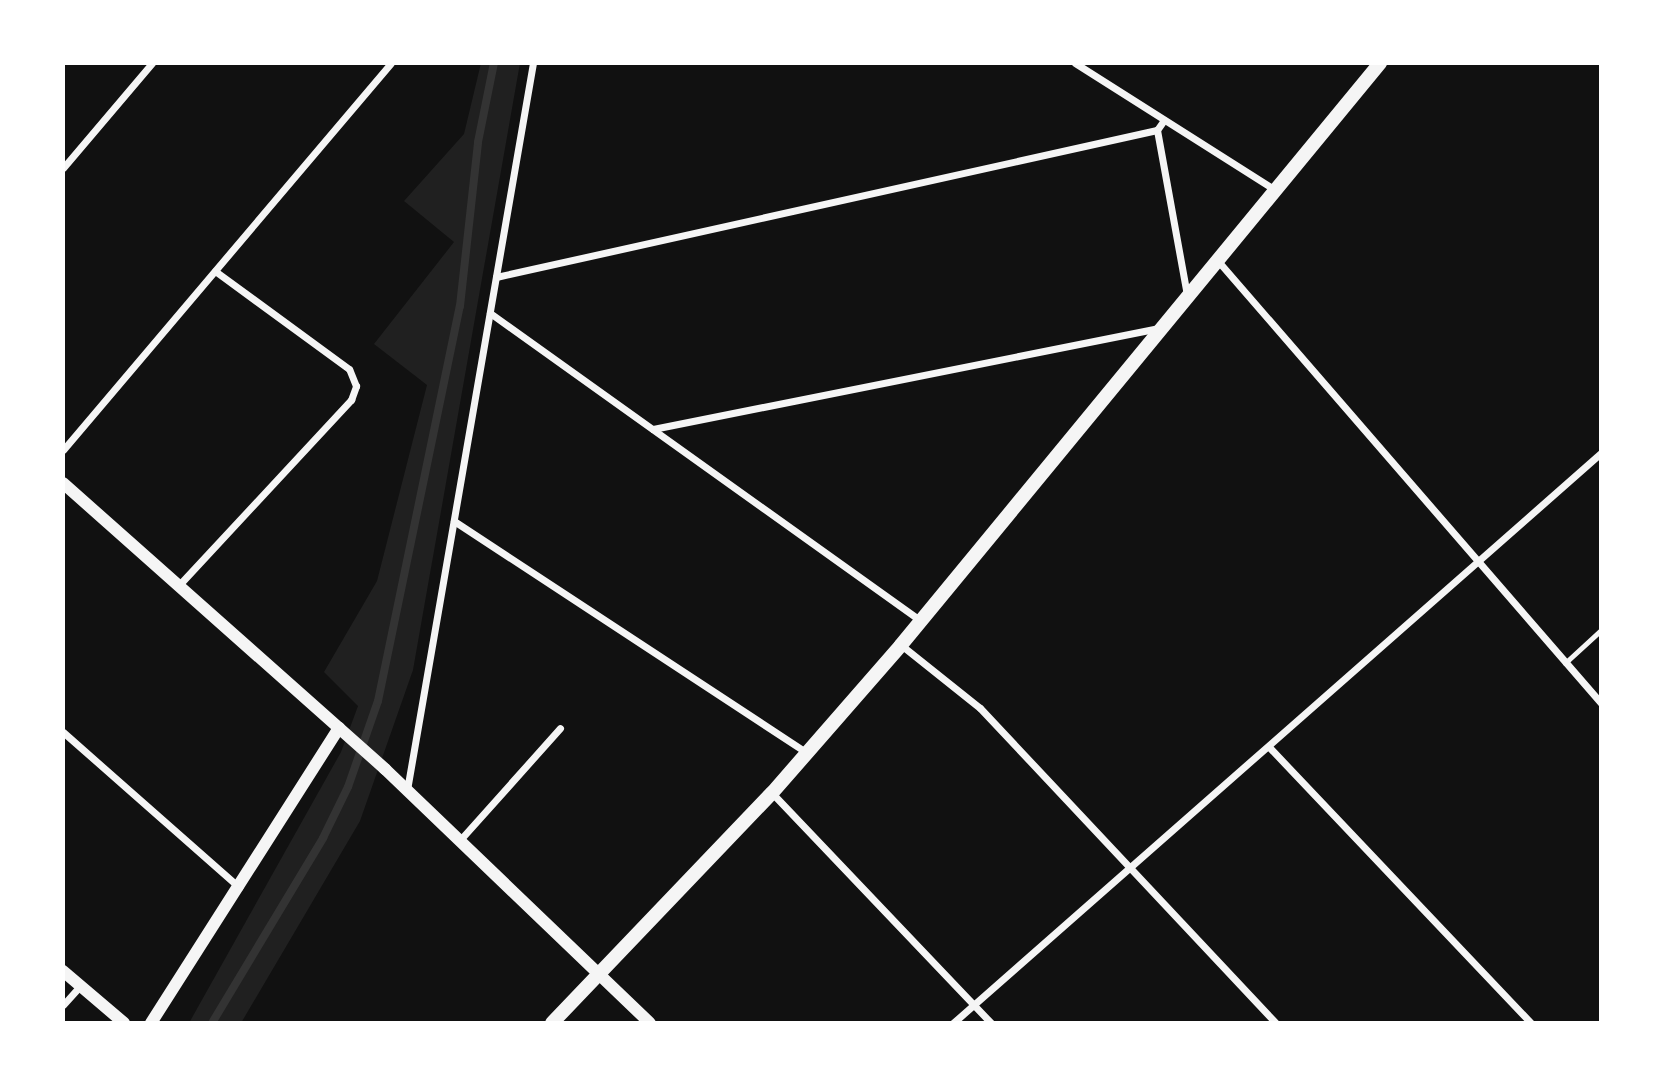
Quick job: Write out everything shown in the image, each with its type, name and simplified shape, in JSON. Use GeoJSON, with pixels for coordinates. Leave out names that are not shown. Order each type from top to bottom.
{"type":"FeatureCollection","features":[{"type":"Feature","properties":{"kind":"main road"},"geometry":{"type":"LineString","coordinates":[[552,1023],[772,793],[901,645],[1380,63]]}},
{"type":"Feature","properties":{"kind":"street"},"geometry":{"type":"LineString","coordinates":[[63,168],[152,63]]}},
{"type":"Feature","properties":{"kind":"street"},"geometry":{"type":"LineString","coordinates":[[63,450],[391,63]]}},
{"type":"Feature","properties":{"kind":"street"},"geometry":{"type":"LineString","coordinates":[[407,790],[533,63]]}},
{"type":"Feature","properties":{"kind":"street"},"geometry":{"type":"LineString","coordinates":[[1075,63],[1276,190]]}},
{"type":"Feature","properties":{"kind":"street"},"geometry":{"type":"LineString","coordinates":[[496,277],[1157,130],[1164,120]]}},
{"type":"Feature","properties":{"kind":"street"},"geometry":{"type":"LineString","coordinates":[[1157,130],[1187,298]]}},
{"type":"Feature","properties":{"kind":"street"},"geometry":{"type":"LineString","coordinates":[[1218,261],[1601,703]]}},
{"type":"Feature","properties":{"kind":"street"},"geometry":{"type":"LineString","coordinates":[[179,585],[351,400],[355,377],[215,271]]}},
{"type":"Feature","properties":{"kind":"street"},"geometry":{"type":"LineString","coordinates":[[490,313],[921,621]]}},
{"type":"Feature","properties":{"kind":"street"},"geometry":{"type":"LineString","coordinates":[[653,429],[1163,327]]}},
{"type":"Feature","properties":{"kind":"street"},"geometry":{"type":"LineString","coordinates":[[953,1023],[1127,869],[1270,748],[1477,559],[1601,453]]}},
{"type":"Feature","properties":{"kind":"street"},"geometry":{"type":"LineString","coordinates":[[63,483],[385,769],[602,973],[650,1023]]}},
{"type":"Feature","properties":{"kind":"street"},"geometry":{"type":"LineString","coordinates":[[454,521],[806,752]]}},
{"type":"Feature","properties":{"kind":"street"},"geometry":{"type":"LineString","coordinates":[[901,645],[980,708],[1127,869],[1276,1023]]}},
{"type":"Feature","properties":{"kind":"street"},"geometry":{"type":"LineString","coordinates":[[460,840],[560,728]]}},
{"type":"Feature","properties":{"kind":"street"},"geometry":{"type":"LineString","coordinates":[[151,1023],[343,731]]}},
{"type":"Feature","properties":{"kind":"street"},"geometry":{"type":"LineString","coordinates":[[63,732],[239,887]]}},
{"type":"Feature","properties":{"kind":"street"},"geometry":{"type":"LineString","coordinates":[[1270,748],[1531,1023]]}},
{"type":"Feature","properties":{"kind":"street"},"geometry":{"type":"LineString","coordinates":[[772,793],[991,1023]]}},
{"type":"Feature","properties":{"kind":"street"},"geometry":{"type":"LineString","coordinates":[[63,971],[124,1023]]}},
{"type":"Feature","properties":{"kind":"street"},"geometry":{"type":"LineString","coordinates":[[63,1005],[80,986]]}},
{"type":"Feature","properties":{"kind":"lane"},"geometry":{"type":"LineString","coordinates":[[1565,663],[1601,630]]}},
{"type":"Feature","properties":{"kind":"shaded area"},"geometry":{"type":"Polygon","coordinates":[[[481,63],[520,63],[413,670],[360,821],[241,1023],[189,1023],[341,752],[358,706],[324,672],[377,581],[427,385],[374,344],[454,242],[404,201],[464,134],[481,63]]]}},
{"type":"Feature","properties":{"kind":"waterway"},"geometry":{"type":"LineString","coordinates":[[212,1023],[323,838],[348,787],[378,701],[460,306],[478,142],[494,63]]}}]}
